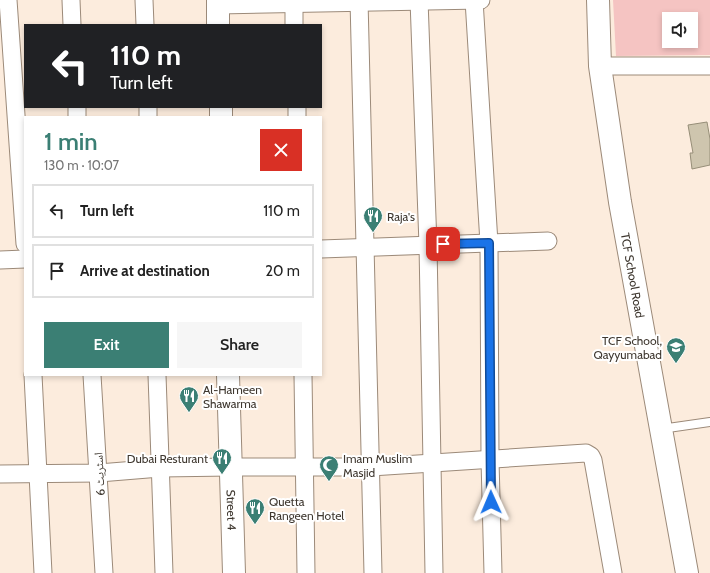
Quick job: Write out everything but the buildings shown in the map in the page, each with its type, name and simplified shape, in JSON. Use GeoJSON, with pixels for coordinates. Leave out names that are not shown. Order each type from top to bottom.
{"type":"FeatureCollection","features":[{"type":"Feature","properties":{"kind":"street"},"geometry":{"type":"LineString","coordinates":[[8,0],[24,230]]}},
{"type":"Feature","properties":{"kind":"street"},"geometry":{"type":"LineString","coordinates":[[71,0],[72,24]]}},
{"type":"Feature","properties":{"kind":"street"},"geometry":{"type":"LineString","coordinates":[[144,0],[145,24]]}},
{"type":"Feature","properties":{"kind":"street"},"geometry":{"type":"LineString","coordinates":[[474,0],[489,243],[490,460],[493,573]]}},
{"type":"Feature","properties":{"kind":"street"},"geometry":{"type":"LineString","coordinates":[[218,10],[294,2],[481,0]]}},
{"type":"Feature","properties":{"kind":"street","name":"TCF School Road"},"geometry":{"type":"LineString","coordinates":[[598,0],[600,66],[620,202],[687,573]]}},
{"type":"Feature","properties":{"kind":"street"},"geometry":{"type":"LineString","coordinates":[[359,1],[374,573]]}},
{"type":"Feature","properties":{"kind":"street"},"geometry":{"type":"LineString","coordinates":[[419,1],[428,245],[434,573]]}},
{"type":"Feature","properties":{"kind":"street"},"geometry":{"type":"LineString","coordinates":[[294,2],[294,24]]}},
{"type":"Feature","properties":{"kind":"street"},"geometry":{"type":"LineString","coordinates":[[600,66],[710,66]]}},
{"type":"Feature","properties":{"kind":"street"},"geometry":{"type":"LineString","coordinates":[[322,249],[548,241]]}},
{"type":"Feature","properties":{"kind":"street"},"geometry":{"type":"LineString","coordinates":[[0,260],[24,259]]}},
{"type":"Feature","properties":{"kind":"street"},"geometry":{"type":"LineString","coordinates":[[33,376],[40,474],[44,573]]}},
{"type":"Feature","properties":{"kind":"street","name":"اسٹریٹ 6"},"geometry":{"type":"LineString","coordinates":[[92,376],[104,573]]}},
{"type":"Feature","properties":{"kind":"street"},"geometry":{"type":"LineString","coordinates":[[157,376],[164,573]]}},
{"type":"Feature","properties":{"kind":"street","name":"Street 4"},"geometry":{"type":"LineString","coordinates":[[228,376],[234,573]]}},
{"type":"Feature","properties":{"kind":"street"},"geometry":{"type":"LineString","coordinates":[[303,376],[306,573]]}},
{"type":"Feature","properties":{"kind":"street"},"geometry":{"type":"LineString","coordinates":[[0,474],[99,473],[160,468],[371,467],[490,460],[579,452],[591,456],[613,573]]}},
{"type":"Feature","properties":{"kind":"lane"},"geometry":{"type":"LineString","coordinates":[[660,429],[710,422]]}},
{"type":"Feature","properties":{"kind":"shaded area"},"geometry":{"type":"Polygon","coordinates":[[[613,0],[710,0],[710,55],[616,56],[613,0]]]}},
{"type":"Feature","properties":{"kind":"place","name":"Raja's"},"geometry":{"type":"Point","coordinates":[373,233]}},
{"type":"Feature","properties":{"kind":"place","name":"TCF School, Qayyumabad"},"geometry":{"type":"Point","coordinates":[676,364]}},
{"type":"Feature","properties":{"kind":"place","name":"Al-Hameen Shawarma"},"geometry":{"type":"Point","coordinates":[189,413]}},
{"type":"Feature","properties":{"kind":"place","name":"Dubai Resturant"},"geometry":{"type":"Point","coordinates":[222,475]}},
{"type":"Feature","properties":{"kind":"place","name":"Imam Muslim Masjid"},"geometry":{"type":"Point","coordinates":[329,482]}},
{"type":"Feature","properties":{"kind":"place","name":"Quetta Rangeen Hotel"},"geometry":{"type":"Point","coordinates":[255,525]}},
{"type":"Feature","properties":{"kind":"route"},"geometry":{"type":"LineString","coordinates":[[443,244],[489,243],[491,502]]}}]}
